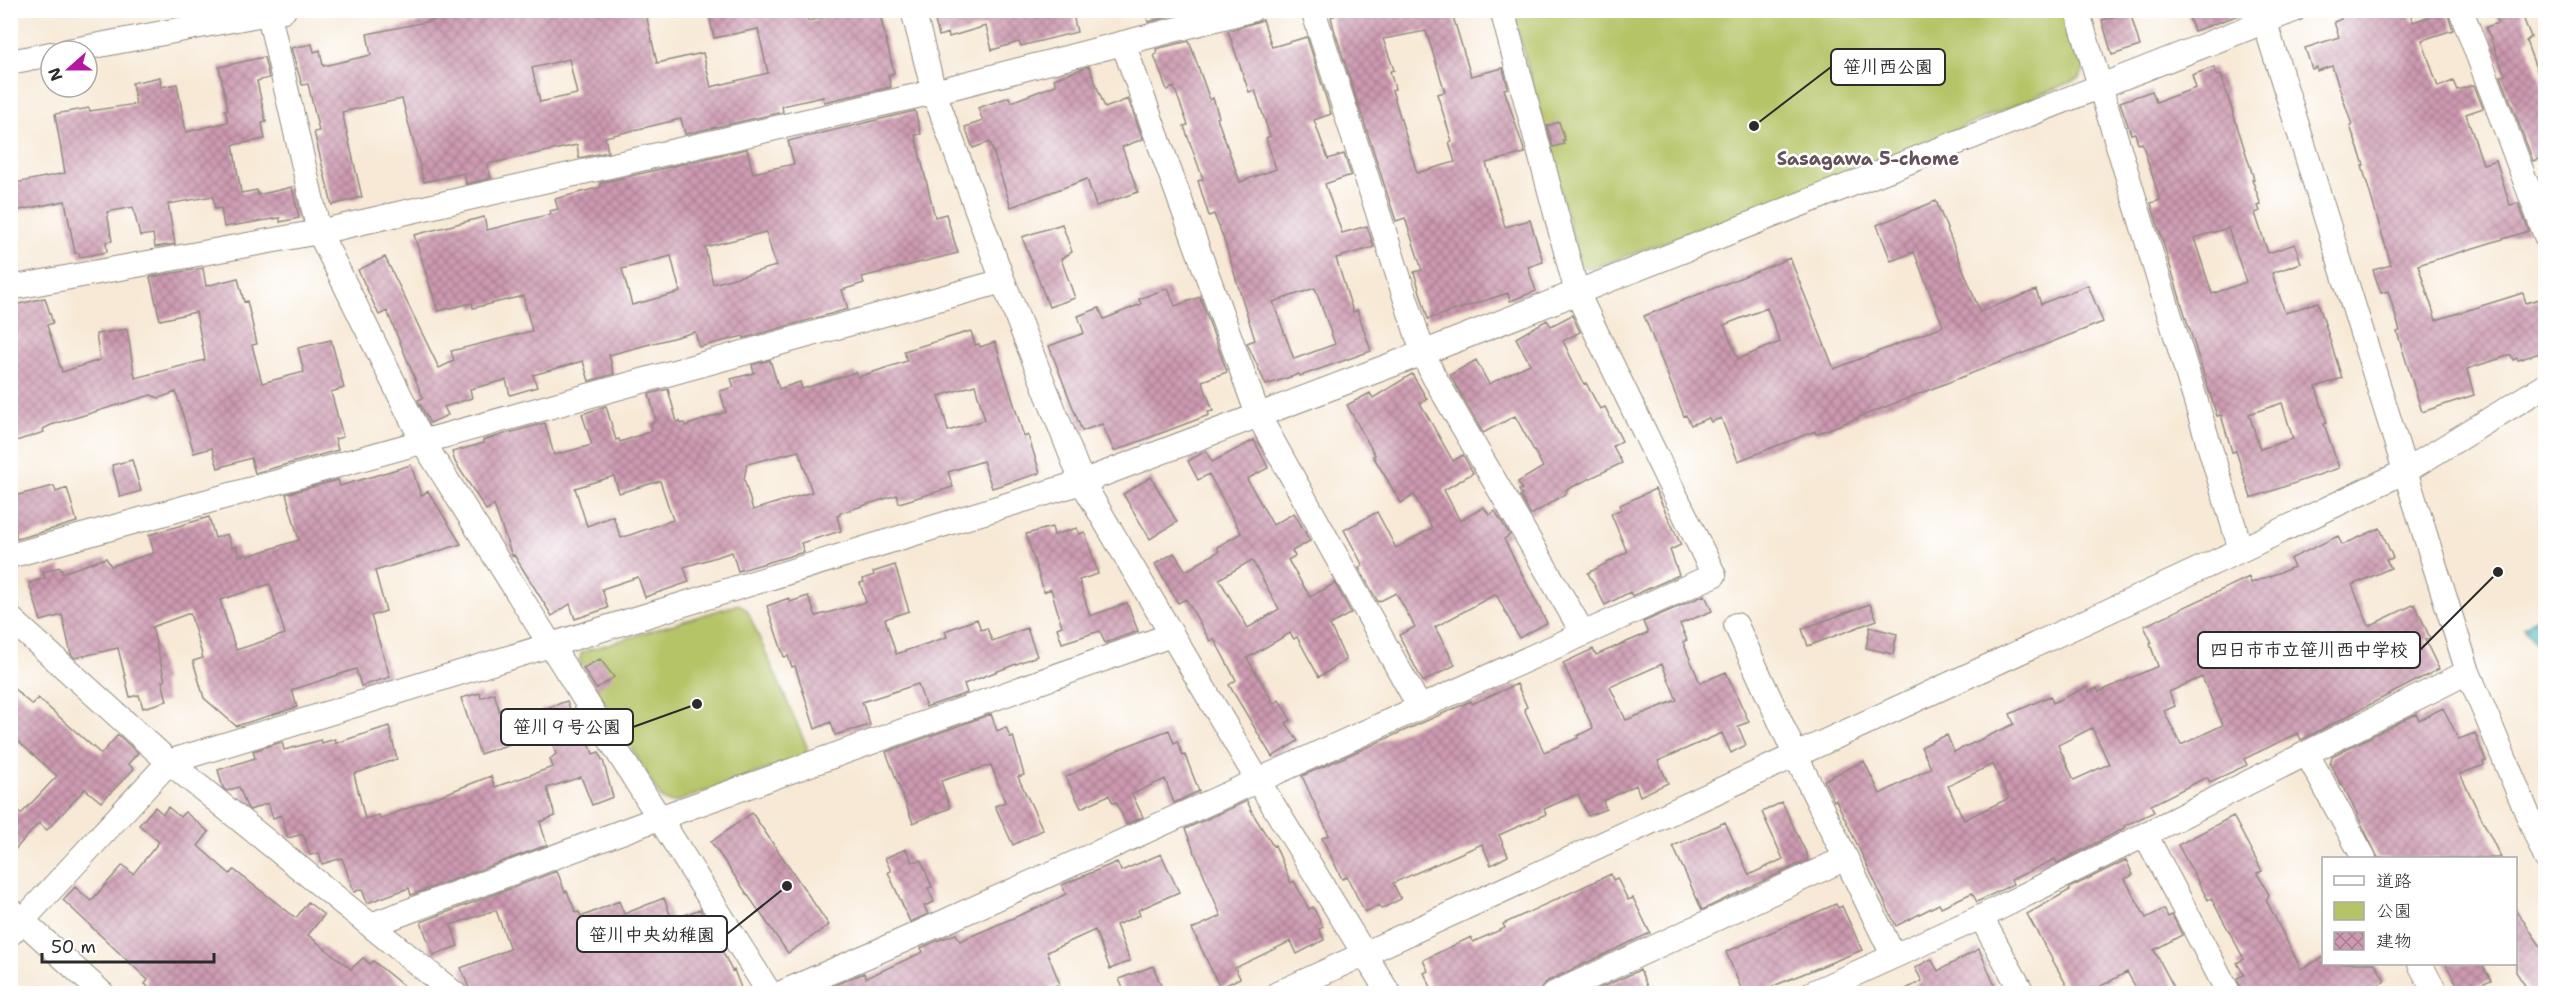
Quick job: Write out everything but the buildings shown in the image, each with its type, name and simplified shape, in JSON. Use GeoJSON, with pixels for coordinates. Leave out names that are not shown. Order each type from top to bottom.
{"type":"FeatureCollection","features":[{"type":"Feature","properties":{"kind":"street"},"geometry":{"type":"LineString","coordinates":[[913,10],[934,92],[1003,281],[1082,482],[1257,779],[1389,993]]}},
{"type":"Feature","properties":{"kind":"street"},"geometry":{"type":"LineString","coordinates":[[10,288],[319,232],[934,92],[1251,10]]}},
{"type":"Feature","properties":{"kind":"street"},"geometry":{"type":"LineString","coordinates":[[1313,10],[1423,353],[1433,375],[1583,633]]}},
{"type":"Feature","properties":{"kind":"street"},"geometry":{"type":"LineString","coordinates":[[779,993],[904,940],[1714,575],[1577,293],[1502,10]]}},
{"type":"Feature","properties":{"kind":"street"},"geometry":{"type":"LineString","coordinates":[[2077,10],[2241,550]]}},
{"type":"Feature","properties":{"kind":"street"},"geometry":{"type":"LineString","coordinates":[[103,993],[15,921],[169,762],[1082,482],[1577,293],[2101,86],[2262,17],[2294,10]]}},
{"type":"Feature","properties":{"kind":"street"},"geometry":{"type":"LineString","coordinates":[[2461,10],[2546,236]]}},
{"type":"Feature","properties":{"kind":"street"},"geometry":{"type":"LineString","coordinates":[[99,45],[274,12],[319,232],[423,442],[770,993]]}},
{"type":"Feature","properties":{"kind":"street"},"geometry":{"type":"LineString","coordinates":[[2262,17],[2468,672],[2546,858]]}},
{"type":"Feature","properties":{"kind":"street"},"geometry":{"type":"LineString","coordinates":[[1123,44],[1258,415],[1419,706]]}},
{"type":"Feature","properties":{"kind":"street"},"geometry":{"type":"LineString","coordinates":[[10,62],[39,56]]}},
{"type":"Feature","properties":{"kind":"street"},"geometry":{"type":"LineString","coordinates":[[10,556],[1003,281]]}},
{"type":"Feature","properties":{"kind":"street"},"geometry":{"type":"LineString","coordinates":[[1277,993],[2241,550],[2404,472],[2546,385]]}},
{"type":"Feature","properties":{"kind":"street"},"geometry":{"type":"LineString","coordinates":[[10,618],[169,762],[455,993]]}},
{"type":"Feature","properties":{"kind":"street"},"geometry":{"type":"LineString","coordinates":[[1736,625],[1795,754],[1893,955]]}},
{"type":"Feature","properties":{"kind":"street"},"geometry":{"type":"LineString","coordinates":[[371,925],[659,818],[1171,635]]}},
{"type":"Feature","properties":{"kind":"street"},"geometry":{"type":"LineString","coordinates":[[1816,992],[1893,955],[1981,917],[2468,672]]}},
{"type":"Feature","properties":{"kind":"street"},"geometry":{"type":"LineString","coordinates":[[2307,754],[2363,857]]}},
{"type":"Feature","properties":{"kind":"street"},"geometry":{"type":"LineString","coordinates":[[2146,836],[2229,993]]}},
{"type":"Feature","properties":{"kind":"street"},"geometry":{"type":"LineString","coordinates":[[1554,993],[1846,858]]}},
{"type":"Feature","properties":{"kind":"street"},"geometry":{"type":"LineString","coordinates":[[1981,917],[2023,993]]}},
{"type":"Feature","properties":{"kind":"street"},"geometry":{"type":"LineString","coordinates":[[2421,965],[2436,993]]}},
{"type":"Feature","properties":{"kind":"green space"},"geometry":{"type":"Polygon","coordinates":[[[1513,11],[2066,11],[2084,69],[2080,78],[1851,174],[1591,269],[1580,265],[1513,11]]]}},
{"type":"Feature","properties":{"kind":"green space"},"geometry":{"type":"Polygon","coordinates":[[[739,604],[747,610],[807,747],[806,756],[672,803],[662,799],[579,660],[582,652],[739,604]]]}},
{"type":"Feature","properties":{"kind":"water"},"geometry":{"type":"Polygon","coordinates":[[[2545,612],[2545,659],[2524,627],[2545,612]]]}},
{"type":"Feature","properties":{"kind":"place","name":"笹川西公園"},"geometry":{"type":"Point","coordinates":[1754,126]}},
{"type":"Feature","properties":{"kind":"place","name":"四日市市立笹川西中学校"},"geometry":{"type":"Point","coordinates":[2498,572]}},
{"type":"Feature","properties":{"kind":"place","name":"笹川９号公園"},"geometry":{"type":"Point","coordinates":[697,704]}},
{"type":"Feature","properties":{"kind":"place","name":"笹川中央幼稚園"},"geometry":{"type":"Point","coordinates":[787,886]}},
{"type":"Feature","properties":{"kind":"district","name":"Sasagawa 5-chome"},"geometry":{"type":"Point","coordinates":[1868,159]}}]}
